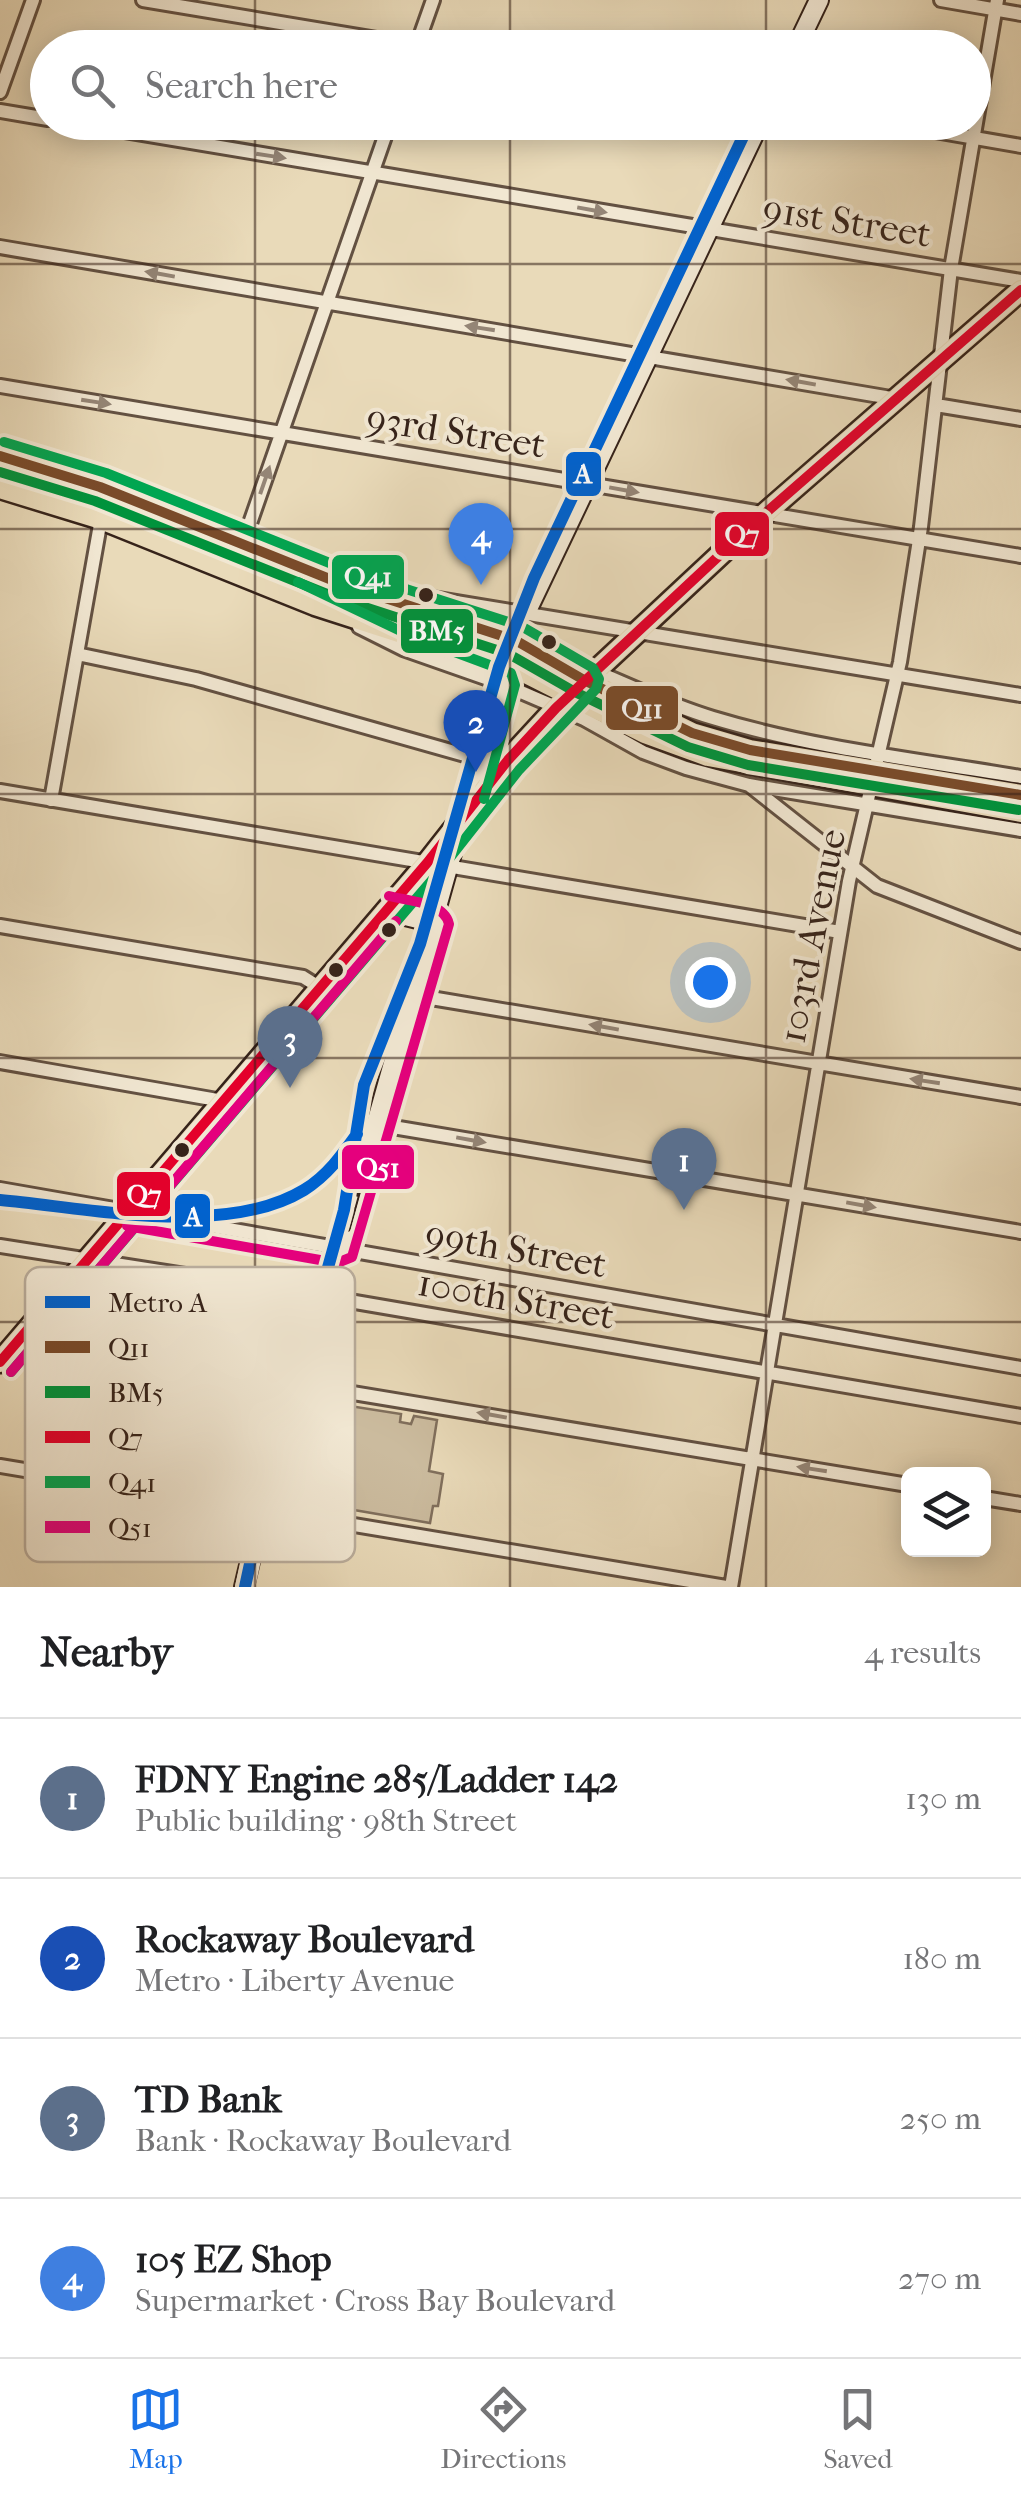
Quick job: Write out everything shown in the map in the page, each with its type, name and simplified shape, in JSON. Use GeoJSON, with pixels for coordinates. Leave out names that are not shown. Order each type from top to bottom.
{"type":"FeatureCollection","features":[{"type":"Feature","properties":{"kind":"main road"},"geometry":{"type":"LineString","coordinates":[[81,1267],[464,814],[576,688],[766,514],[1021,290]]}},
{"type":"Feature","properties":{"kind":"main road"},"geometry":{"type":"LineString","coordinates":[[0,456],[100,487],[342,584],[528,646],[576,688],[645,733],[708,756],[1021,794]]}},
{"type":"Feature","properties":{"kind":"main road"},"geometry":{"type":"LineString","coordinates":[[0,488],[101,519],[315,605],[576,688]]}},
{"type":"Feature","properties":{"kind":"main road"},"geometry":{"type":"LineString","coordinates":[[874,779],[1021,812]]}},
{"type":"Feature","properties":{"kind":"main road"},"geometry":{"type":"LineString","coordinates":[[0,1362],[25,1332]]}},
{"type":"Feature","properties":{"kind":"street"},"geometry":{"type":"LineString","coordinates":[[0,92],[33,0]]}},
{"type":"Feature","properties":{"kind":"street"},"geometry":{"type":"LineString","coordinates":[[143,0],[320,30]]}},
{"type":"Feature","properties":{"kind":"street"},"geometry":{"type":"LineString","coordinates":[[425,30],[432,0]]}},
{"type":"Feature","properties":{"kind":"street"},"geometry":{"type":"LineString","coordinates":[[804,30],[818,0]]}},
{"type":"Feature","properties":{"kind":"street"},"geometry":{"type":"LineString","coordinates":[[940,0],[996,5],[1021,14]]}},
{"type":"Feature","properties":{"kind":"street","name":"103rd Avenue"},"geometry":{"type":"LineString","coordinates":[[991,34],[996,5]]}},
{"type":"Feature","properties":{"kind":"street"},"geometry":{"type":"LineString","coordinates":[[0,111],[30,115]]}},
{"type":"Feature","properties":{"kind":"street","name":"91st Street"},"geometry":{"type":"LineString","coordinates":[[180,140],[1021,280]]}},
{"type":"Feature","properties":{"kind":"street"},"geometry":{"type":"LineString","coordinates":[[233,572],[384,140]]}},
{"type":"Feature","properties":{"kind":"street"},"geometry":{"type":"LineString","coordinates":[[527,612],[752,140]]}},
{"type":"Feature","properties":{"kind":"street","name":"103rd Avenue"},"geometry":{"type":"LineString","coordinates":[[728,1587],[840,932],[898,674],[920,539],[952,269],[973,140]]}},
{"type":"Feature","properties":{"kind":"street"},"geometry":{"type":"LineString","coordinates":[[985,140],[1021,146]]}},
{"type":"Feature","properties":{"kind":"street"},"geometry":{"type":"LineString","coordinates":[[0,247],[897,399]]}},
{"type":"Feature","properties":{"kind":"street","name":"93rd Street"},"geometry":{"type":"LineString","coordinates":[[0,386],[1021,556]]}},
{"type":"Feature","properties":{"kind":"street"},"geometry":{"type":"LineString","coordinates":[[936,404],[1021,419]]}},
{"type":"Feature","properties":{"kind":"street"},"geometry":{"type":"LineString","coordinates":[[51,800],[101,519]]}},
{"type":"Feature","properties":{"kind":"street"},"geometry":{"type":"LineString","coordinates":[[342,584],[1021,694]]}},
{"type":"Feature","properties":{"kind":"street"},"geometry":{"type":"LineString","coordinates":[[315,605],[404,649],[500,683],[576,688],[680,708],[752,729],[874,779],[1021,830]]}},
{"type":"Feature","properties":{"kind":"street"},"geometry":{"type":"LineString","coordinates":[[77,654],[196,679],[480,758]]}},
{"type":"Feature","properties":{"kind":"street"},"geometry":{"type":"LineString","coordinates":[[335,1267],[500,683]]}},
{"type":"Feature","properties":{"kind":"street"},"geometry":{"type":"LineString","coordinates":[[576,688],[663,760],[749,785],[1021,777]]}},
{"type":"Feature","properties":{"kind":"street"},"geometry":{"type":"LineString","coordinates":[[749,785],[852,868],[897,896],[1021,942]]}},
{"type":"Feature","properties":{"kind":"street"},"geometry":{"type":"LineString","coordinates":[[0,791],[840,932]]}},
{"type":"Feature","properties":{"kind":"street"},"geometry":{"type":"LineString","coordinates":[[385,912],[434,923]]}},
{"type":"Feature","properties":{"kind":"street"},"geometry":{"type":"LineString","coordinates":[[0,926],[303,977],[319,987]]}},
{"type":"Feature","properties":{"kind":"street"},"geometry":{"type":"LineString","coordinates":[[413,995],[1021,1097]]}},
{"type":"Feature","properties":{"kind":"street"},"geometry":{"type":"LineString","coordinates":[[0,1062],[224,1101]]}},
{"type":"Feature","properties":{"kind":"street"},"geometry":{"type":"LineString","coordinates":[[375,1124],[1021,1232]]}},
{"type":"Feature","properties":{"kind":"street","name":"99th Street"},"geometry":{"type":"LineString","coordinates":[[0,1189],[1021,1368]]}},
{"type":"Feature","properties":{"kind":"street","name":"100th Street"},"geometry":{"type":"LineString","coordinates":[[0,1246],[132,1267]]}},
{"type":"Feature","properties":{"kind":"street","name":"100th Street"},"geometry":{"type":"LineString","coordinates":[[355,1302],[1021,1416]]}},
{"type":"Feature","properties":{"kind":"street"},"geometry":{"type":"LineString","coordinates":[[20,1338],[25,1339]]}},
{"type":"Feature","properties":{"kind":"street"},"geometry":{"type":"LineString","coordinates":[[355,1392],[901,1484]]}},
{"type":"Feature","properties":{"kind":"street"},"geometry":{"type":"LineString","coordinates":[[0,1466],[25,1470]]}},
{"type":"Feature","properties":{"kind":"street"},"geometry":{"type":"LineString","coordinates":[[991,1499],[1021,1504]]}},
{"type":"Feature","properties":{"kind":"street"},"geometry":{"type":"LineString","coordinates":[[355,1525],[728,1587]]}},
{"type":"Feature","properties":{"kind":"street"},"geometry":{"type":"LineString","coordinates":[[244,1587],[250,1562]]}},
{"type":"Feature","properties":{"kind":"shaded area"},"geometry":{"type":"Polygon","coordinates":[[[355,1407],[401,1414],[400,1422],[411,1424],[414,1416],[437,1420],[429,1471],[443,1474],[438,1506],[433,1506],[430,1523],[355,1510],[355,1407]]]}},
{"type":"Feature","properties":{"kind":"railway"},"geometry":{"type":"LineString","coordinates":[[347,1228],[368,1151]]}},
{"type":"Feature","properties":{"kind":"metro line","name":"A"},"geometry":{"type":"LineString","coordinates":[[328,1267],[344,1210],[364,1085],[420,944],[499,667],[534,578],[741,140]]}},
{"type":"Feature","properties":{"kind":"metro line","name":"A"},"geometry":{"type":"LineString","coordinates":[[0,1200],[156,1216],[236,1213],[272,1205],[304,1190],[327,1172],[357,1134]]}},
{"type":"Feature","properties":{"kind":"metro line","name":"A"},"geometry":{"type":"LineString","coordinates":[[245,1587],[250,1562]]}},
{"type":"Feature","properties":{"kind":"transit line","name":"Q7"},"geometry":{"type":"LineString","coordinates":[[81,1267],[556,708],[753,524],[1021,290]]}},
{"type":"Feature","properties":{"kind":"transit line","name":"Q41"},"geometry":{"type":"LineString","coordinates":[[4,442],[106,473],[347,570],[521,626],[593,668],[599,679],[596,689],[519,770],[438,873],[101,1267]]}},
{"type":"Feature","properties":{"kind":"transit line","name":"Q11"},"geometry":{"type":"LineString","coordinates":[[0,456],[100,487],[342,584],[515,640],[584,680],[692,733],[750,750],[1021,795]]}},
{"type":"Feature","properties":{"kind":"transit line","name":"BM5"},"geometry":{"type":"LineString","coordinates":[[0,472],[95,501],[337,598],[509,654],[577,693],[688,747],[748,765],[1019,810]]}},
{"type":"Feature","properties":{"kind":"transit line","name":"Q41"},"geometry":{"type":"LineString","coordinates":[[298,582],[409,635],[511,673],[515,685],[484,799]]}},
{"type":"Feature","properties":{"kind":"transit line","name":"Q51"},"geometry":{"type":"LineString","coordinates":[[127,1226],[337,1263],[352,1257],[449,924],[433,907],[389,896]]}},
{"type":"Feature","properties":{"kind":"transit line","name":"Q51"},"geometry":{"type":"LineString","coordinates":[[101,1267],[396,921]]}},
{"type":"Feature","properties":{"kind":"transit line","name":"Q7"},"geometry":{"type":"LineString","coordinates":[[0,1362],[25,1333]]}},
{"type":"Feature","properties":{"kind":"transit line","name":"Q41"},"geometry":{"type":"LineString","coordinates":[[11,1372],[25,1356]]}},
{"type":"Feature","properties":{"kind":"transit line","name":"Q51"},"geometry":{"type":"LineString","coordinates":[[11,1372],[25,1356]]}},
{"type":"Feature","properties":{"kind":"place","name":"105 EZ Shop"},"geometry":{"type":"Point","coordinates":[481,585]}},
{"type":"Feature","properties":{"kind":"place","name":"Rockaway Boulevard"},"geometry":{"type":"Point","coordinates":[476,772]}},
{"type":"Feature","properties":{"kind":"place","name":"TD Bank"},"geometry":{"type":"Point","coordinates":[290,1088]}},
{"type":"Feature","properties":{"kind":"place","name":"FDNY Engine 285/Ladder 142"},"geometry":{"type":"Point","coordinates":[684,1210]}}]}
